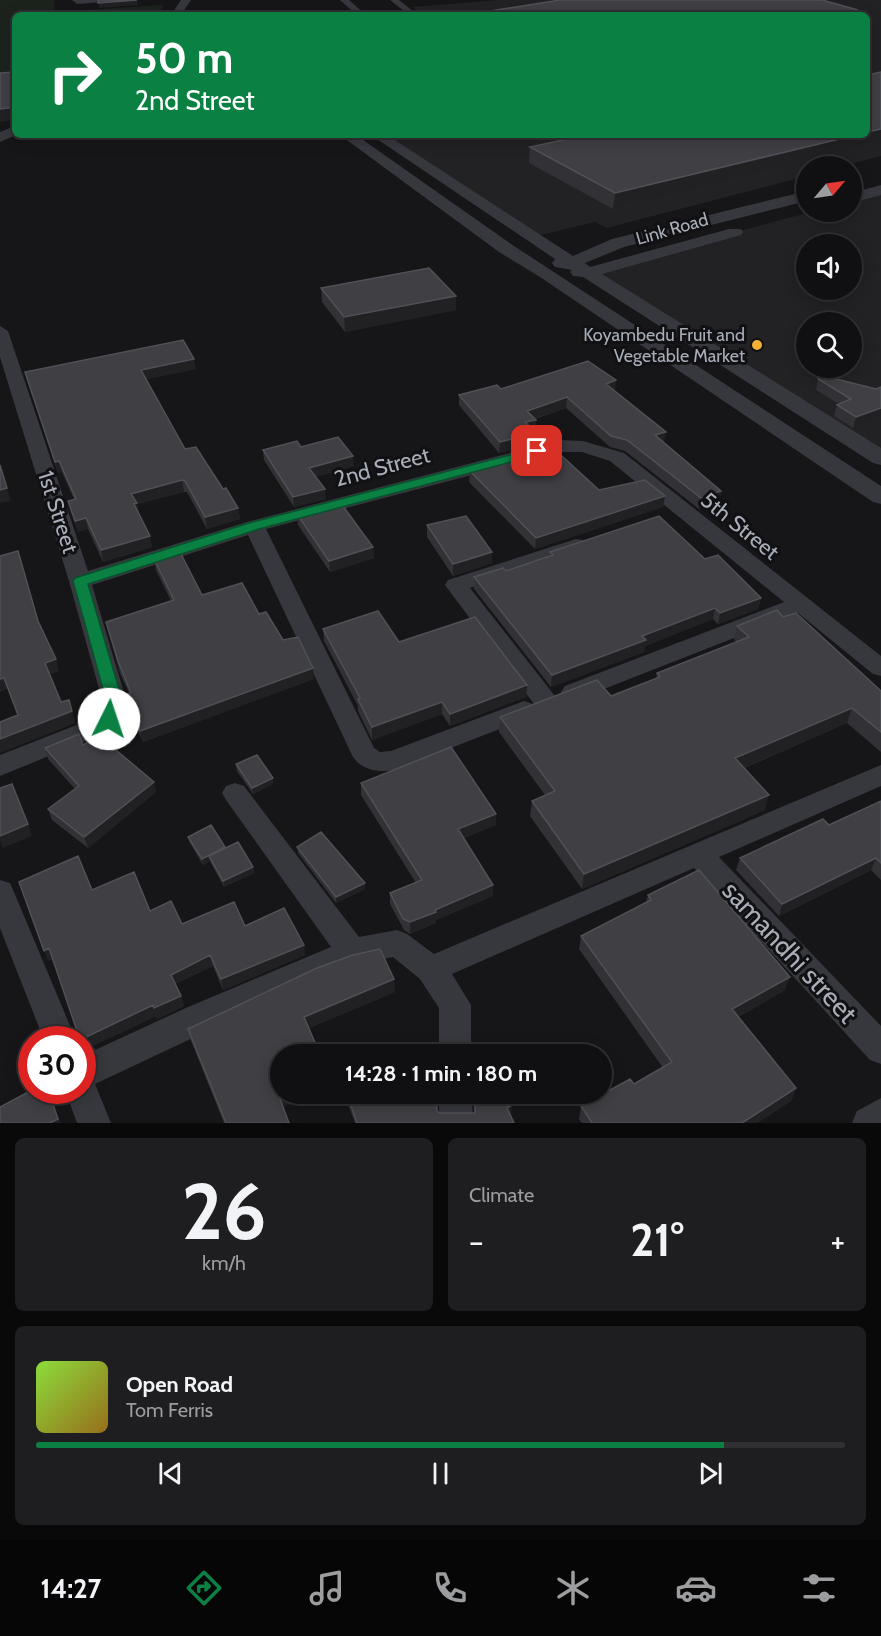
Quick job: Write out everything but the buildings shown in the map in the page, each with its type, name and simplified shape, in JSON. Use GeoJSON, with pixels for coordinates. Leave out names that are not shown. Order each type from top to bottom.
{"type":"FeatureCollection","features":[{"type":"Feature","properties":{"kind":"street"},"geometry":{"type":"LineString","coordinates":[[76,0],[77,2],[104,0]]}},
{"type":"Feature","properties":{"kind":"street"},"geometry":{"type":"LineString","coordinates":[[344,0],[358,12]]}},
{"type":"Feature","properties":{"kind":"street"},"geometry":{"type":"LineString","coordinates":[[394,0],[410,12]]}},
{"type":"Feature","properties":{"kind":"street"},"geometry":{"type":"LineString","coordinates":[[351,138],[505,248],[881,497]]}},
{"type":"Feature","properties":{"kind":"street"},"geometry":{"type":"LineString","coordinates":[[383,138],[881,458]]}},
{"type":"Feature","properties":{"kind":"street"},"geometry":{"type":"LineString","coordinates":[[862,182],[881,177]]}},
{"type":"Feature","properties":{"kind":"street"},"geometry":{"type":"LineString","coordinates":[[862,195],[881,190]]}},
{"type":"Feature","properties":{"kind":"street"},"geometry":{"type":"LineString","coordinates":[[538,268],[574,262],[618,243],[796,199]]}},
{"type":"Feature","properties":{"kind":"street","name":"Link Road"},"geometry":{"type":"LineString","coordinates":[[538,268],[590,272],[796,214]]}},
{"type":"Feature","properties":{"kind":"street","name":"1st Street"},"geometry":{"type":"LineString","coordinates":[[0,331],[80,581],[113,696],[109,719],[101,725],[0,766]]}},
{"type":"Feature","properties":{"kind":"street","name":"2nd Street"},"geometry":{"type":"LineString","coordinates":[[80,581],[254,526],[559,446]]}},
{"type":"Feature","properties":{"kind":"street","name":"5th Street"},"geometry":{"type":"LineString","coordinates":[[559,446],[583,447],[617,457],[881,668]]}},
{"type":"Feature","properties":{"kind":"street"},"geometry":{"type":"LineString","coordinates":[[660,518],[682,510]]}},
{"type":"Feature","properties":{"kind":"street"},"geometry":{"type":"LineString","coordinates":[[254,526],[365,755],[382,763],[800,604]]}},
{"type":"Feature","properties":{"kind":"street"},"geometry":{"type":"LineString","coordinates":[[546,702],[456,585],[592,540]]}},
{"type":"Feature","properties":{"kind":"street"},"geometry":{"type":"LineString","coordinates":[[431,969],[880,777]]}},
{"type":"Feature","properties":{"kind":"street"},"geometry":{"type":"LineString","coordinates":[[235,794],[352,952]]}},
{"type":"Feature","properties":{"kind":"street","name":"samandhi street"},"geometry":{"type":"LineString","coordinates":[[698,854],[881,1049]]}},
{"type":"Feature","properties":{"kind":"street"},"geometry":{"type":"LineString","coordinates":[[0,892],[54,1026]]}},
{"type":"Feature","properties":{"kind":"street"},"geometry":{"type":"LineString","coordinates":[[96,1066],[307,969],[352,952],[397,944],[431,969],[455,1005],[455,1044]]}},
{"type":"Feature","properties":{"kind":"street"},"geometry":{"type":"LineString","coordinates":[[87,1104],[94,1123]]}},
{"type":"Feature","properties":{"kind":"street"},"geometry":{"type":"LineString","coordinates":[[456,1104],[456,1123]]}},
{"type":"Feature","properties":{"kind":"street"},"geometry":{"type":"LineString","coordinates":[[868,1123],[881,1114]]}},
{"type":"Feature","properties":{"kind":"shaded area"},"geometry":{"type":"Polygon","coordinates":[[[0,0],[54,0],[55,12],[12,12],[12,77],[0,78],[0,0]]]}},
{"type":"Feature","properties":{"kind":"shaded area"},"geometry":{"type":"Polygon","coordinates":[[[498,0],[881,0],[881,156],[862,161],[862,156],[796,156],[796,179],[607,228],[595,222],[537,236],[390,138],[870,138],[870,12],[420,12],[412,7],[498,0]]]}},
{"type":"Feature","properties":{"kind":"shaded area"},"geometry":{"type":"Polygon","coordinates":[[[163,5],[160,12],[55,12],[163,5]]]}},
{"type":"Feature","properties":{"kind":"shaded area","name":"Koyambedu Fruit and Vegetable Market"},"geometry":{"type":"Polygon","coordinates":[[[881,194],[881,456],[591,270],[796,216],[796,222],[862,222],[862,199],[881,194]]]}},
{"type":"Feature","properties":{"kind":"place","name":"Koyambedu Fruit and Vegetable Market"},"geometry":{"type":"Point","coordinates":[757,345]}},
{"type":"Feature","properties":{"kind":"route"},"geometry":{"type":"LineString","coordinates":[[109,719],[113,696],[80,581],[254,526],[537,451]]}}]}
